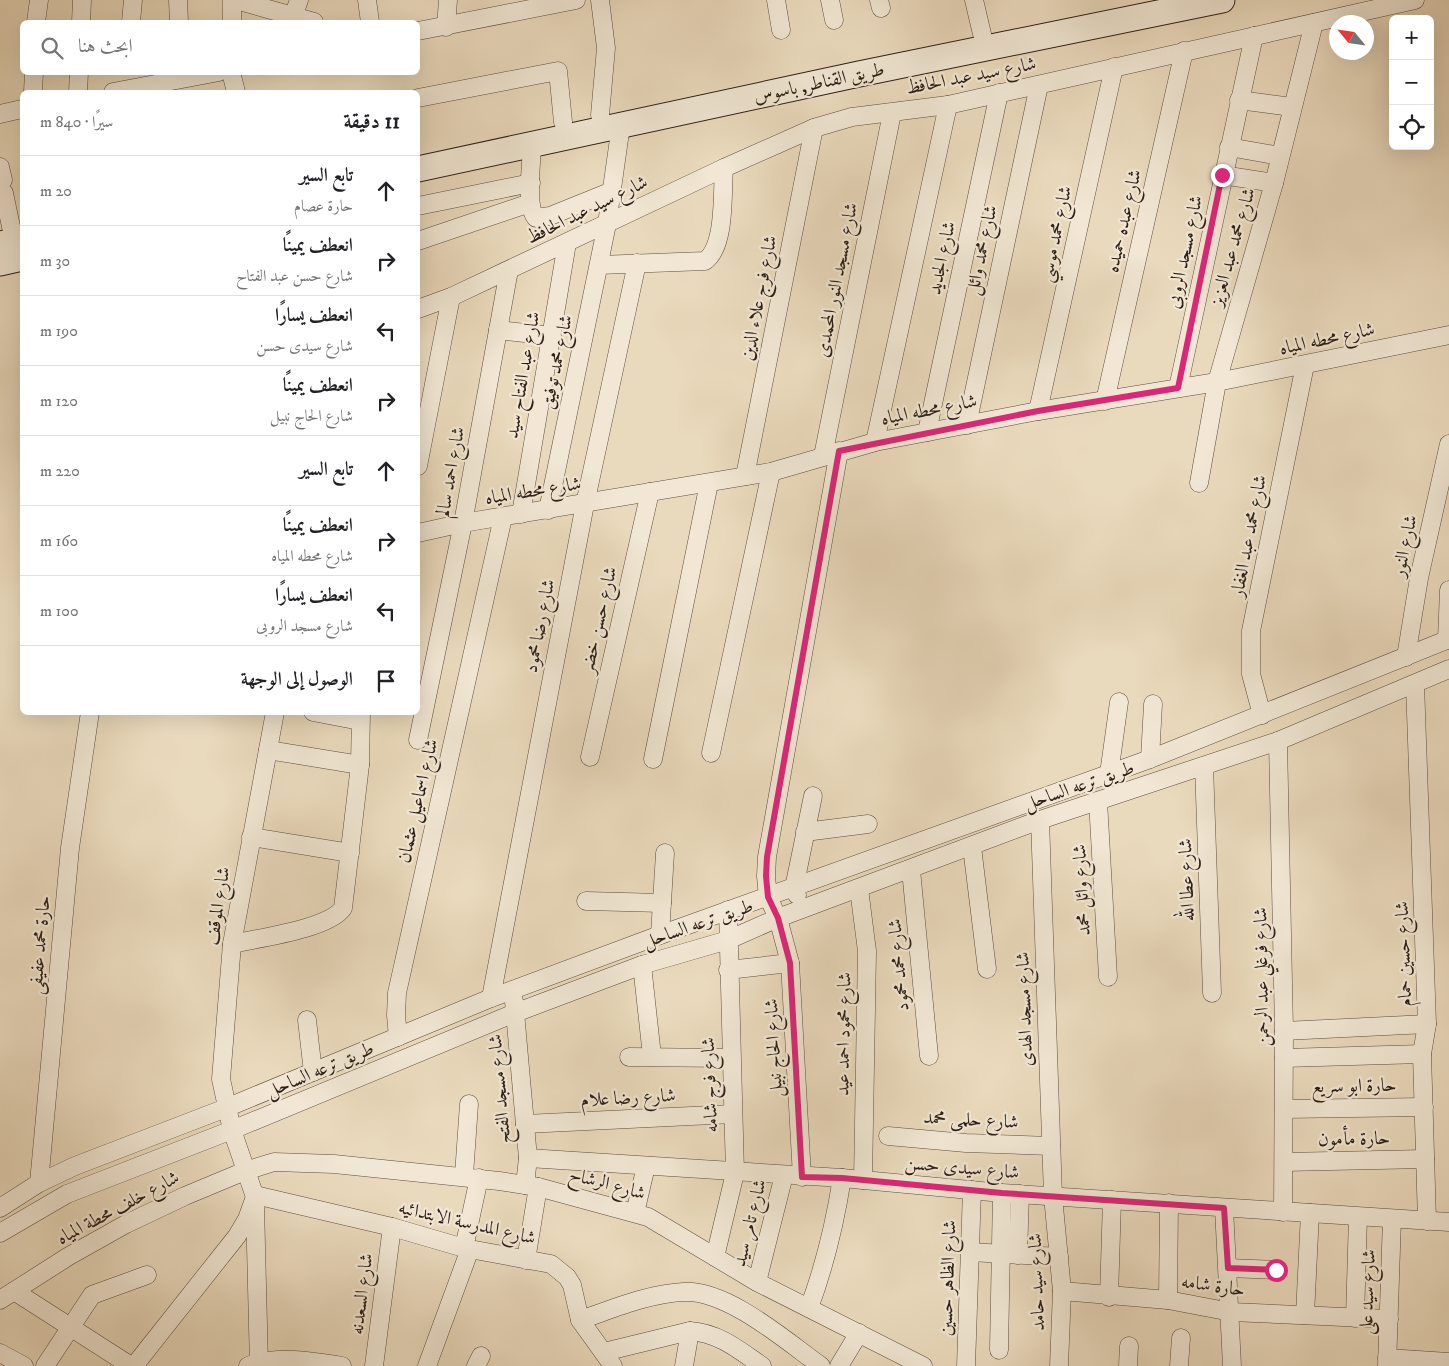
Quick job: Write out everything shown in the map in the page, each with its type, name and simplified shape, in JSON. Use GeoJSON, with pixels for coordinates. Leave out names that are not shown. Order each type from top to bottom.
{"type":"FeatureCollection","features":[{"type":"Feature","properties":{"kind":"main road","name":"طريق القناطر, باسوس"},"geometry":{"type":"LineString","coordinates":[[420,169],[532,144],[610,120],[982,34],[1148,0]]}},
{"type":"Feature","properties":{"kind":"main road","name":"طريق القناطر, باسوس"},"geometry":{"type":"LineString","coordinates":[[420,153],[563,122],[610,120],[1222,0]]}},
{"type":"Feature","properties":{"kind":"main road"},"geometry":{"type":"LineString","coordinates":[[0,263],[15,246]]}},
{"type":"Feature","properties":{"kind":"street"},"geometry":{"type":"LineString","coordinates":[[36,20],[39,0]]}},
{"type":"Feature","properties":{"kind":"street"},"geometry":{"type":"LineString","coordinates":[[81,20],[82,0]]}},
{"type":"Feature","properties":{"kind":"street"},"geometry":{"type":"LineString","coordinates":[[131,20],[133,0]]}},
{"type":"Feature","properties":{"kind":"street"},"geometry":{"type":"LineString","coordinates":[[178,0],[178,20]]}},
{"type":"Feature","properties":{"kind":"street"},"geometry":{"type":"LineString","coordinates":[[232,20],[234,0],[306,20]]}},
{"type":"Feature","properties":{"kind":"street"},"geometry":{"type":"LineString","coordinates":[[293,17],[299,0]]}},
{"type":"Feature","properties":{"kind":"street"},"geometry":{"type":"LineString","coordinates":[[367,0],[370,20]]}},
{"type":"Feature","properties":{"kind":"street"},"geometry":{"type":"LineString","coordinates":[[446,27],[448,0]]}},
{"type":"Feature","properties":{"kind":"street"},"geometry":{"type":"LineString","coordinates":[[420,32],[446,27],[504,7],[576,0]]}},
{"type":"Feature","properties":{"kind":"street","name":"شارع محمد توفيق"},"geometry":{"type":"LineString","coordinates":[[548,510],[607,224],[612,190],[606,48],[600,0]]}},
{"type":"Feature","properties":{"kind":"street"},"geometry":{"type":"LineString","coordinates":[[776,0],[781,30]]}},
{"type":"Feature","properties":{"kind":"street"},"geometry":{"type":"LineString","coordinates":[[830,0],[834,20]]}},
{"type":"Feature","properties":{"kind":"street"},"geometry":{"type":"LineString","coordinates":[[974,0],[982,34]]}},
{"type":"Feature","properties":{"kind":"street","name":"شارع سيد عبد الحافظ"},"geometry":{"type":"LineString","coordinates":[[420,308],[451,297],[724,168],[814,128],[852,117],[948,105],[1415,0]]}},
{"type":"Feature","properties":{"kind":"street","name":"شارع محمد عبد العزيز"},"geometry":{"type":"LineString","coordinates":[[1199,483],[1217,382],[1274,183],[1314,23]]}},
{"type":"Feature","properties":{"kind":"street","name":"شارع مسجد الروبى"},"geometry":{"type":"LineString","coordinates":[[1178,388],[1222,175],[1254,36]]}},
{"type":"Feature","properties":{"kind":"street","name":"شارع عبده حميده"},"geometry":{"type":"LineString","coordinates":[[1105,401],[1184,51]]}},
{"type":"Feature","properties":{"kind":"street","name":"شارع محمد موسي"},"geometry":{"type":"LineString","coordinates":[[1038,411],[1114,67]]}},
{"type":"Feature","properties":{"kind":"street"},"geometry":{"type":"LineString","coordinates":[[420,98],[558,71],[563,122]]}},
{"type":"Feature","properties":{"kind":"street"},"geometry":{"type":"LineString","coordinates":[[33,90],[34,75]]}},
{"type":"Feature","properties":{"kind":"street"},"geometry":{"type":"LineString","coordinates":[[78,90],[79,75]]}},
{"type":"Feature","properties":{"kind":"street"},"geometry":{"type":"LineString","coordinates":[[127,87],[196,75]]}},
{"type":"Feature","properties":{"kind":"street"},"geometry":{"type":"LineString","coordinates":[[232,75],[236,90]]}},
{"type":"Feature","properties":{"kind":"street","name":"شارع محمد وائل"},"geometry":{"type":"LineString","coordinates":[[967,425],[1038,85]]}},
{"type":"Feature","properties":{"kind":"street","name":"شارع الجديد"},"geometry":{"type":"LineString","coordinates":[[927,432],[999,93]]}},
{"type":"Feature","properties":{"kind":"street"},"geometry":{"type":"LineString","coordinates":[[1240,100],[1292,107]]}},
{"type":"Feature","properties":{"kind":"street"},"geometry":{"type":"LineString","coordinates":[[875,442],[948,105]]}},
{"type":"Feature","properties":{"kind":"street"},"geometry":{"type":"LineString","coordinates":[[0,114],[20,109]]}},
{"type":"Feature","properties":{"kind":"street","name":"شارع مسجد النور المحمدى"},"geometry":{"type":"LineString","coordinates":[[768,897],[767,857],[831,453],[892,113]]}},
{"type":"Feature","properties":{"kind":"street","name":"شارع فرج علاء الدين"},"geometry":{"type":"LineString","coordinates":[[745,476],[814,128]]}},
{"type":"Feature","properties":{"kind":"street"},"geometry":{"type":"LineString","coordinates":[[532,144],[530,203],[534,216],[543,218],[612,190]]}},
{"type":"Feature","properties":{"kind":"street"},"geometry":{"type":"LineString","coordinates":[[1229,147],[1280,156]]}},
{"type":"Feature","properties":{"kind":"street"},"geometry":{"type":"LineString","coordinates":[[599,264],[705,261],[710,258],[716,248],[719,231],[724,168]]}},
{"type":"Feature","properties":{"kind":"street"},"geometry":{"type":"LineString","coordinates":[[1222,175],[1274,183]]}},
{"type":"Feature","properties":{"kind":"street"},"geometry":{"type":"LineString","coordinates":[[2,180],[15,246]]}},
{"type":"Feature","properties":{"kind":"street"},"geometry":{"type":"LineString","coordinates":[[420,206],[531,183]]}},
{"type":"Feature","properties":{"kind":"street"},"geometry":{"type":"LineString","coordinates":[[420,239],[530,203]]}},
{"type":"Feature","properties":{"kind":"street","name":"شارع عبد الفتاح سيد"},"geometry":{"type":"LineString","coordinates":[[521,514],[567,243]]}},
{"type":"Feature","properties":{"kind":"street","name":"شارع رضا محمود"},"geometry":{"type":"LineString","coordinates":[[491,998],[585,504],[637,264]]}},
{"type":"Feature","properties":{"kind":"street","name":"شارع احمد سالم"},"geometry":{"type":"LineString","coordinates":[[418,740],[463,523],[509,270]]}},
{"type":"Feature","properties":{"kind":"street"},"geometry":{"type":"LineString","coordinates":[[420,456],[451,297]]}},
{"type":"Feature","properties":{"kind":"street"},"geometry":{"type":"LineString","coordinates":[[498,330],[552,336]]}},
{"type":"Feature","properties":{"kind":"street","name":"شارع محطه المياه"},"geometry":{"type":"LineString","coordinates":[[420,533],[463,523],[771,472],[831,453],[875,442],[1038,411],[1217,382],[1449,335]]}},
{"type":"Feature","properties":{"kind":"street","name":"شارع محمد عبد الغفار"},"geometry":{"type":"LineString","coordinates":[[1262,715],[1251,674],[1251,631],[1305,365]]}},
{"type":"Feature","properties":{"kind":"street","name":"شارع النور"},"geometry":{"type":"LineString","coordinates":[[1406,657],[1419,578],[1449,444]]}},
{"type":"Feature","properties":{"kind":"street"},"geometry":{"type":"LineString","coordinates":[[711,753],[771,472]]}},
{"type":"Feature","properties":{"kind":"street"},"geometry":{"type":"LineString","coordinates":[[653,759],[709,483]]}},
{"type":"Feature","properties":{"kind":"street","name":"شارع حسن خضر"},"geometry":{"type":"LineString","coordinates":[[590,757],[650,492]]}},
{"type":"Feature","properties":{"kind":"street","name":"شارع اسماعيل عثمان"},"geometry":{"type":"LineString","coordinates":[[398,1037],[397,994],[503,517]]}},
{"type":"Feature","properties":{"kind":"street"},"geometry":{"type":"LineString","coordinates":[[1448,639],[1449,590]]}},
{"type":"Feature","properties":{"kind":"street","name":"طريق ترعه الساحل"},"geometry":{"type":"LineString","coordinates":[[0,1208],[39,1183],[75,1166],[226,1108],[491,998],[660,934],[794,888],[1150,759],[1448,639]]}},
{"type":"Feature","properties":{"kind":"street","name":"طريق ترعه الساحل"},"geometry":{"type":"LineString","coordinates":[[0,1233],[68,1194],[232,1130],[515,1013],[642,965],[728,940],[778,918],[911,870],[1040,820],[1278,741],[1449,669]]}},
{"type":"Feature","properties":{"kind":"street","name":"شارع حسين حمام"},"geometry":{"type":"LineString","coordinates":[[1415,684],[1427,1024],[1422,1054],[1426,1221]]}},
{"type":"Feature","properties":{"kind":"street"},"geometry":{"type":"LineString","coordinates":[[1109,774],[1119,702]]}},
{"type":"Feature","properties":{"kind":"street"},"geometry":{"type":"LineString","coordinates":[[1150,759],[1153,704]]}},
{"type":"Feature","properties":{"kind":"street","name":"حارة محمد عفيفى"},"geometry":{"type":"LineString","coordinates":[[39,1183],[70,848],[90,715]]}},
{"type":"Feature","properties":{"kind":"street","name":"شارع الموقف"},"geometry":{"type":"LineString","coordinates":[[255,1198],[232,1130],[221,1080],[232,944],[274,715]]}},
{"type":"Feature","properties":{"kind":"street"},"geometry":{"type":"LineString","coordinates":[[232,944],[324,923],[339,914],[343,908],[360,765],[361,717],[342,715]]}},
{"type":"Feature","properties":{"kind":"street","name":"شارع فرغلي عبد الرحمن"},"geometry":{"type":"LineString","coordinates":[[1278,741],[1284,1031],[1283,1212]]}},
{"type":"Feature","properties":{"kind":"street"},"geometry":{"type":"LineString","coordinates":[[268,750],[360,765]]}},
{"type":"Feature","properties":{"kind":"street","name":"شارع عطا الله"},"geometry":{"type":"LineString","coordinates":[[1204,766],[1212,993]]}},
{"type":"Feature","properties":{"kind":"street"},"geometry":{"type":"LineString","coordinates":[[802,910],[794,888],[813,796]]}},
{"type":"Feature","properties":{"kind":"street","name":"شارع وائل محمد"},"geometry":{"type":"LineString","coordinates":[[1098,801],[1108,977]]}},
{"type":"Feature","properties":{"kind":"street","name":"شارع مسجد الهدى"},"geometry":{"type":"LineString","coordinates":[[1040,820],[1053,1196]]}},
{"type":"Feature","properties":{"kind":"street"},"geometry":{"type":"LineString","coordinates":[[806,832],[868,824]]}},
{"type":"Feature","properties":{"kind":"street"},"geometry":{"type":"LineString","coordinates":[[251,837],[350,853]]}},
{"type":"Feature","properties":{"kind":"street"},"geometry":{"type":"LineString","coordinates":[[972,847],[987,969]]}},
{"type":"Feature","properties":{"kind":"street"},"geometry":{"type":"LineString","coordinates":[[660,934],[665,853]]}},
{"type":"Feature","properties":{"kind":"street","name":"شارع محمد محمود"},"geometry":{"type":"LineString","coordinates":[[911,870],[929,1056]]}},
{"type":"Feature","properties":{"kind":"street","name":"شارع محمود احمد عيد"},"geometry":{"type":"LineString","coordinates":[[859,889],[866,950],[863,1180]]}},
{"type":"Feature","properties":{"kind":"street","name":"شارع الحاج نبيل"},"geometry":{"type":"LineString","coordinates":[[768,897],[778,918],[790,963],[802,1177]]}},
{"type":"Feature","properties":{"kind":"street"},"geometry":{"type":"LineString","coordinates":[[586,901],[662,903]]}},
{"type":"Feature","properties":{"kind":"street","name":"شارع فرج شامه"},"geometry":{"type":"LineString","coordinates":[[715,1257],[734,1173],[728,910]]}},
{"type":"Feature","properties":{"kind":"street"},"geometry":{"type":"LineString","coordinates":[[728,970],[790,963]]}},
{"type":"Feature","properties":{"kind":"street"},"geometry":{"type":"LineString","coordinates":[[642,965],[652,1056]]}},
{"type":"Feature","properties":{"kind":"street","name":"شارع مسجد الفتح"},"geometry":{"type":"LineString","coordinates":[[512,990],[531,1186],[526,1260]]}},
{"type":"Feature","properties":{"kind":"street","name":"طريق ترعه الساحل"},"geometry":{"type":"LineString","coordinates":[[307,1020],[312,1072]]}},
{"type":"Feature","properties":{"kind":"street"},"geometry":{"type":"LineString","coordinates":[[1284,1031],[1427,1024]]}},
{"type":"Feature","properties":{"kind":"street"},"geometry":{"type":"LineString","coordinates":[[1284,1058],[1422,1054]]}},
{"type":"Feature","properties":{"kind":"street"},"geometry":{"type":"LineString","coordinates":[[629,1057],[730,1058]]}},
{"type":"Feature","properties":{"kind":"street"},"geometry":{"type":"LineString","coordinates":[[427,1366],[467,1248],[472,1177],[469,1104]]}},
{"type":"Feature","properties":{"kind":"street","name":"حارة ابو سريع"},"geometry":{"type":"LineString","coordinates":[[1284,1109],[1424,1106]]}},
{"type":"Feature","properties":{"kind":"street","name":"شارع رضا علام"},"geometry":{"type":"LineString","coordinates":[[525,1124],[733,1114]]}},
{"type":"Feature","properties":{"kind":"street","name":"شارع حلمى محمد"},"geometry":{"type":"LineString","coordinates":[[888,1136],[966,1143],[1051,1146]]}},
{"type":"Feature","properties":{"kind":"street","name":"شارع سيدى حسن"},"geometry":{"type":"LineString","coordinates":[[528,1158],[734,1173],[842,1178],[1002,1193],[1449,1222]]}},
{"type":"Feature","properties":{"kind":"street","name":"حارة مأمون"},"geometry":{"type":"LineString","coordinates":[[1284,1162],[1425,1159]]}},
{"type":"Feature","properties":{"kind":"street","name":"شارع الرشاح"},"geometry":{"type":"LineString","coordinates":[[245,1171],[274,1162],[334,1164],[472,1177],[531,1186],[635,1213],[667,1226],[758,1282],[923,1366]]}},
{"type":"Feature","properties":{"kind":"street"},"geometry":{"type":"LineString","coordinates":[[635,1213],[646,1166]]}},
{"type":"Feature","properties":{"kind":"street","name":"شارع خلف محطة المياه"},"geometry":{"type":"LineString","coordinates":[[7,1296],[69,1256],[126,1224],[185,1196],[245,1171]]}},
{"type":"Feature","properties":{"kind":"street","name":"شارع تامر سيد"},"geometry":{"type":"LineString","coordinates":[[758,1282],[784,1175]]}},
{"type":"Feature","properties":{"kind":"street"},"geometry":{"type":"LineString","coordinates":[[809,1308],[824,1266],[835,1222],[842,1178]]}},
{"type":"Feature","properties":{"kind":"street","name":"شارع الظاهر حسين"},"geometry":{"type":"LineString","coordinates":[[966,1366],[972,1190]]}},
{"type":"Feature","properties":{"kind":"street"},"geometry":{"type":"LineString","coordinates":[[1002,1193],[1010,1254]]}},
{"type":"Feature","properties":{"kind":"street"},"geometry":{"type":"LineString","coordinates":[[999,1350],[1010,1254],[1020,1194]]}},
{"type":"Feature","properties":{"kind":"street","name":"شارع سيد حامد"},"geometry":{"type":"LineString","coordinates":[[1053,1196],[1062,1291],[1059,1366]]}},
{"type":"Feature","properties":{"kind":"street"},"geometry":{"type":"LineString","coordinates":[[255,1198],[255,1365],[315,1364],[342,1366]]}},
{"type":"Feature","properties":{"kind":"street"},"geometry":{"type":"LineString","coordinates":[[7,1296],[71,1327],[132,1366],[237,1236],[255,1198]]}},
{"type":"Feature","properties":{"kind":"street","name":"شارع المدرسة الابتدائيه"},"geometry":{"type":"LineString","coordinates":[[255,1198],[392,1227],[467,1248],[551,1264],[567,1277],[572,1285],[580,1320],[609,1359]]}},
{"type":"Feature","properties":{"kind":"street"},"geometry":{"type":"LineString","coordinates":[[1109,1297],[1112,1200]]}},
{"type":"Feature","properties":{"kind":"street"},"geometry":{"type":"LineString","coordinates":[[1168,1300],[1169,1203]]}},
{"type":"Feature","properties":{"kind":"street"},"geometry":{"type":"LineString","coordinates":[[1224,1208],[1231,1312],[1232,1366]]}},
{"type":"Feature","properties":{"kind":"street"},"geometry":{"type":"LineString","coordinates":[[1305,1315],[1310,1214]]}},
{"type":"Feature","properties":{"kind":"street"},"geometry":{"type":"LineString","coordinates":[[1355,1318],[1358,1216]]}},
{"type":"Feature","properties":{"kind":"street","name":"شارع سيد على"},"geometry":{"type":"LineString","coordinates":[[1387,1362],[1392,1219]]}},
{"type":"Feature","properties":{"kind":"street","name":"شارع السعدنه"},"geometry":{"type":"LineString","coordinates":[[374,1366],[392,1227]]}},
{"type":"Feature","properties":{"kind":"street"},"geometry":{"type":"LineString","coordinates":[[970,1252],[1059,1257]]}},
{"type":"Feature","properties":{"kind":"street"},"geometry":{"type":"LineString","coordinates":[[1228,1268],[1276,1270]]}},
{"type":"Feature","properties":{"kind":"street"},"geometry":{"type":"LineString","coordinates":[[45,1366],[97,1292],[147,1275]]}},
{"type":"Feature","properties":{"kind":"street","name":"حارة شامه"},"geometry":{"type":"LineString","coordinates":[[1062,1291],[1109,1297],[1168,1300],[1231,1312],[1389,1319]]}},
{"type":"Feature","properties":{"kind":"street"},"geometry":{"type":"LineString","coordinates":[[580,1320],[641,1299],[682,1292],[707,1294],[742,1310],[821,1366]]}},
{"type":"Feature","properties":{"kind":"street"},"geometry":{"type":"LineString","coordinates":[[609,1359],[690,1331],[714,1335],[762,1366]]}},
{"type":"Feature","properties":{"kind":"street"},"geometry":{"type":"LineString","coordinates":[[684,1366],[690,1331]]}},
{"type":"Feature","properties":{"kind":"street"},"geometry":{"type":"LineString","coordinates":[[840,1366],[859,1333]]}},
{"type":"Feature","properties":{"kind":"street"},"geometry":{"type":"LineString","coordinates":[[1179,1366],[1181,1338]]}},
{"type":"Feature","properties":{"kind":"street"},"geometry":{"type":"LineString","coordinates":[[1128,1366],[1129,1346]]}},
{"type":"Feature","properties":{"kind":"street"},"geometry":{"type":"LineString","coordinates":[[0,1353],[24,1366]]}},
{"type":"Feature","properties":{"kind":"street"},"geometry":{"type":"LineString","coordinates":[[1387,1362],[1449,1362]]}},
{"type":"Feature","properties":{"kind":"route"},"geometry":{"type":"LineString","coordinates":[[1222,175],[1178,388],[1038,411],[875,442],[839,451],[767,857],[766,876],[768,897],[778,918],[790,963],[802,1177],[842,1178],[1002,1193],[1224,1208],[1228,1268],[1276,1270]]}}]}
